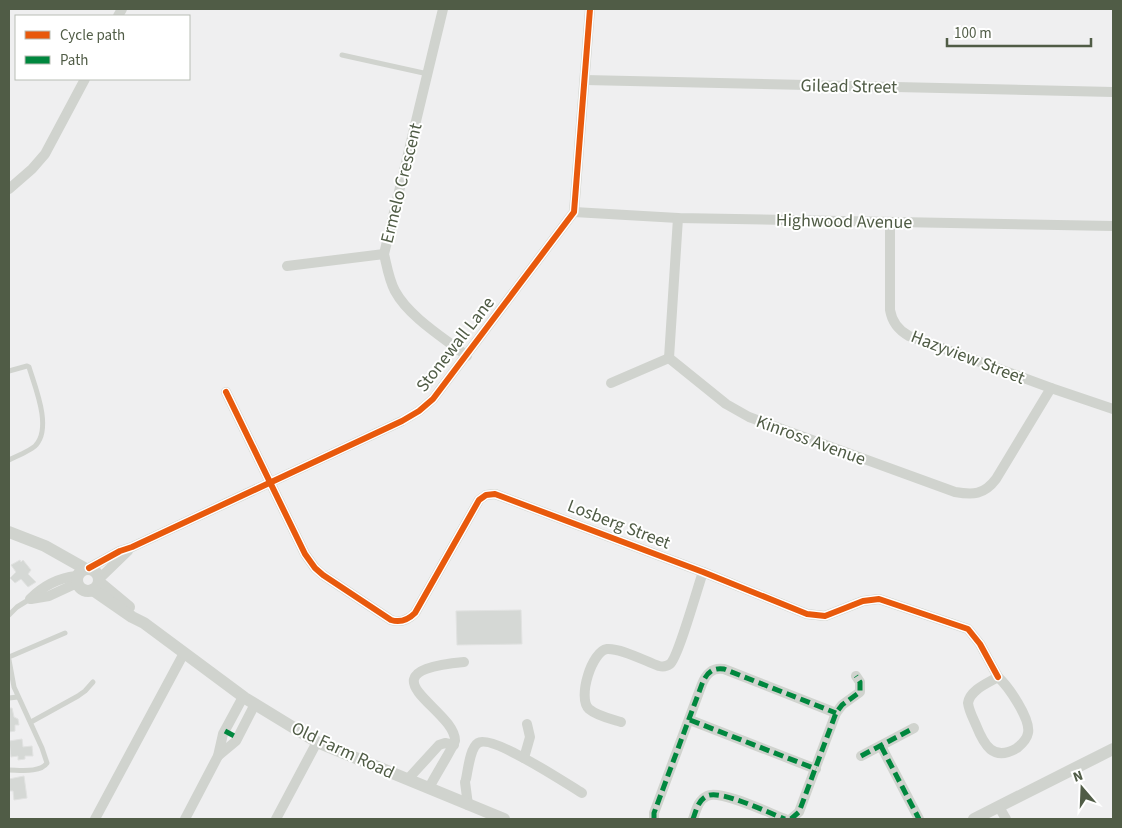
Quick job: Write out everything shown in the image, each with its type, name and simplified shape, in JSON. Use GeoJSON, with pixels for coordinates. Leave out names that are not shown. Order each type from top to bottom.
{"type":"FeatureCollection","features":[{"type":"Feature","properties":{"kind":"street","name":"Ermelo Crescent"},"geometry":{"type":"LineString","coordinates":[[443,9],[384,254],[395,291],[408,308],[467,356]]}},
{"type":"Feature","properties":{"kind":"street"},"geometry":{"type":"LineString","coordinates":[[574,212],[590,9]]}},
{"type":"Feature","properties":{"kind":"street"},"geometry":{"type":"LineString","coordinates":[[9,188],[32,169],[45,154],[84,80]]}},
{"type":"Feature","properties":{"kind":"street","name":"Gilead Street"},"geometry":{"type":"LineString","coordinates":[[585,80],[1113,92]]}},
{"type":"Feature","properties":{"kind":"street","name":"Highwood Avenue"},"geometry":{"type":"LineString","coordinates":[[574,212],[678,218],[1113,226]]}},
{"type":"Feature","properties":{"kind":"street","name":"Stonewall Lane"},"geometry":{"type":"LineString","coordinates":[[30,599],[54,594],[81,574],[120,551],[402,422],[419,411],[433,399],[467,356],[574,212]]}},
{"type":"Feature","properties":{"kind":"street"},"geometry":{"type":"LineString","coordinates":[[610,383],[669,358],[678,218]]}},
{"type":"Feature","properties":{"kind":"street","name":"Hazyview Street"},"geometry":{"type":"LineString","coordinates":[[890,222],[890,310],[894,323],[900,330],[909,336],[1113,409]]}},
{"type":"Feature","properties":{"kind":"street"},"geometry":{"type":"LineString","coordinates":[[287,266],[384,254]]}},
{"type":"Feature","properties":{"kind":"street","name":"Kinross Avenue"},"geometry":{"type":"LineString","coordinates":[[669,358],[726,404],[749,417],[955,492],[973,495],[986,490],[996,479],[1051,388]]}},
{"type":"Feature","properties":{"kind":"street"},"geometry":{"type":"LineString","coordinates":[[226,392],[270,483]]}},
{"type":"Feature","properties":{"kind":"street","name":"Losberg Street"},"geometry":{"type":"LineString","coordinates":[[270,483],[305,554],[315,568],[387,618],[399,622],[409,619],[420,607],[479,500],[491,494],[500,495],[812,615],[825,616],[863,600],[879,599],[911,611],[962,626],[971,632],[980,644],[998,677]]}},
{"type":"Feature","properties":{"kind":"street"},"geometry":{"type":"LineString","coordinates":[[9,532],[44,546],[81,574],[96,572],[97,584],[82,590],[81,574]]}},
{"type":"Feature","properties":{"kind":"street","name":"Stonewall Lane"},"geometry":{"type":"LineString","coordinates":[[97,584],[132,547]]}},
{"type":"Feature","properties":{"kind":"street"},"geometry":{"type":"LineString","coordinates":[[621,722],[589,709],[586,704],[584,690],[596,657],[602,651],[608,649],[622,652],[659,666],[664,667],[670,664],[677,651],[703,572]]}},
{"type":"Feature","properties":{"kind":"street","name":"Old Farm Road"},"geometry":{"type":"LineString","coordinates":[[97,584],[132,617],[144,623],[243,697],[317,742],[347,756],[504,819]]}},
{"type":"Feature","properties":{"kind":"street"},"geometry":{"type":"LineString","coordinates":[[95,819],[184,653]]}},
{"type":"Feature","properties":{"kind":"street"},"geometry":{"type":"LineString","coordinates":[[429,788],[440,766],[454,745],[455,740],[449,725],[415,686],[415,679],[418,674],[436,665],[464,662]]}},
{"type":"Feature","properties":{"kind":"street"},"geometry":{"type":"LineString","coordinates":[[654,819],[654,813],[705,677],[711,671],[720,668],[836,713]]}},
{"type":"Feature","properties":{"kind":"street"},"geometry":{"type":"LineString","coordinates":[[791,819],[799,812],[836,713],[842,705],[860,692],[860,682],[856,676]]}},
{"type":"Feature","properties":{"kind":"street"},"geometry":{"type":"LineString","coordinates":[[998,677],[1005,684],[1020,708],[1029,730],[1020,746],[1002,754],[994,752],[987,747],[978,732],[968,703],[975,692],[998,677]]}},
{"type":"Feature","properties":{"kind":"street"},"geometry":{"type":"LineString","coordinates":[[185,819],[218,756],[223,734],[243,697]]}},
{"type":"Feature","properties":{"kind":"street"},"geometry":{"type":"LineString","coordinates":[[218,756],[236,741],[255,704]]}},
{"type":"Feature","properties":{"kind":"street"},"geometry":{"type":"LineString","coordinates":[[690,720],[816,770]]}},
{"type":"Feature","properties":{"kind":"street"},"geometry":{"type":"LineString","coordinates":[[524,758],[530,737],[526,724]]}},
{"type":"Feature","properties":{"kind":"street"},"geometry":{"type":"LineString","coordinates":[[861,756],[914,728]]}},
{"type":"Feature","properties":{"kind":"street"},"geometry":{"type":"LineString","coordinates":[[276,819],[317,742]]}},
{"type":"Feature","properties":{"kind":"street"},"geometry":{"type":"LineString","coordinates":[[468,804],[466,781],[474,749],[480,742],[492,743],[524,758],[582,793]]}},
{"type":"Feature","properties":{"kind":"street"},"geometry":{"type":"LineString","coordinates":[[408,779],[439,744],[454,745]]}},
{"type":"Feature","properties":{"kind":"street"},"geometry":{"type":"LineString","coordinates":[[881,746],[919,819]]}},
{"type":"Feature","properties":{"kind":"street"},"geometry":{"type":"LineString","coordinates":[[974,819],[1113,749]]}},
{"type":"Feature","properties":{"kind":"street"},"geometry":{"type":"LineString","coordinates":[[449,796],[466,781]]}},
{"type":"Feature","properties":{"kind":"street"},"geometry":{"type":"LineString","coordinates":[[692,819],[704,798],[716,794],[785,819]]}},
{"type":"Feature","properties":{"kind":"street"},"geometry":{"type":"LineString","coordinates":[[999,807],[1006,819]]}},
{"type":"Feature","properties":{"kind":"lane"},"geometry":{"type":"LineString","coordinates":[[342,55],[428,74]]}},
{"type":"Feature","properties":{"kind":"lane"},"geometry":{"type":"LineString","coordinates":[[9,371],[29,367],[43,416],[44,428],[36,446],[9,460]]}},
{"type":"Feature","properties":{"kind":"lane"},"geometry":{"type":"LineString","coordinates":[[9,615],[13,610],[30,599]]}},
{"type":"Feature","properties":{"kind":"lane"},"geometry":{"type":"LineString","coordinates":[[9,770],[40,768],[46,764],[44,753],[18,697],[10,673],[9,659],[65,633]]}},
{"type":"Feature","properties":{"kind":"lane"},"geometry":{"type":"LineString","coordinates":[[31,722],[78,696],[92,682]]}},
{"type":"Feature","properties":{"kind":"lane"},"geometry":{"type":"LineString","coordinates":[[9,698],[18,697]]}},
{"type":"Feature","properties":{"kind":"building"},"geometry":{"type":"Polygon","coordinates":[[[20,560],[21,562],[23,560],[31,570],[28,574],[36,582],[28,587],[21,579],[15,583],[10,578],[16,572],[11,565],[20,560]]]}},
{"type":"Feature","properties":{"kind":"building"},"geometry":{"type":"Polygon","coordinates":[[[521,610],[522,644],[457,645],[456,611],[521,610]]]}},
{"type":"Feature","properties":{"kind":"building"},"geometry":{"type":"Polygon","coordinates":[[[9,708],[12,708],[14,717],[18,719],[19,725],[15,725],[15,731],[9,732],[9,708]]]}},
{"type":"Feature","properties":{"kind":"building"},"geometry":{"type":"Polygon","coordinates":[[[22,739],[23,747],[32,746],[33,756],[25,756],[25,759],[18,760],[18,756],[11,757],[9,741],[22,739]]]}},
{"type":"Feature","properties":{"kind":"building"},"geometry":{"type":"Polygon","coordinates":[[[24,776],[27,798],[14,800],[13,791],[9,791],[9,779],[24,776]]]}},
{"type":"Feature","properties":{"kind":"marked path"},"geometry":{"type":"LineString","coordinates":[[654,819],[654,813],[702,684],[705,677],[713,670],[724,669],[836,713]]}},
{"type":"Feature","properties":{"kind":"marked path"},"geometry":{"type":"LineString","coordinates":[[791,819],[799,812],[836,713],[842,705],[860,692],[860,682],[856,676]]}},
{"type":"Feature","properties":{"kind":"marked path"},"geometry":{"type":"LineString","coordinates":[[690,720],[816,769]]}},
{"type":"Feature","properties":{"kind":"marked path"},"geometry":{"type":"LineString","coordinates":[[861,756],[914,728]]}},
{"type":"Feature","properties":{"kind":"marked path"},"geometry":{"type":"LineString","coordinates":[[225,731],[238,738]]}},
{"type":"Feature","properties":{"kind":"marked path"},"geometry":{"type":"LineString","coordinates":[[881,746],[919,819]]}},
{"type":"Feature","properties":{"kind":"marked path"},"geometry":{"type":"LineString","coordinates":[[693,819],[701,800],[713,795],[733,799],[785,819]]}},
{"type":"Feature","properties":{"kind":"cycle path"},"geometry":{"type":"LineString","coordinates":[[89,568],[120,551],[402,421],[419,411],[433,399],[574,212],[590,9]]}},
{"type":"Feature","properties":{"kind":"cycle path"},"geometry":{"type":"LineString","coordinates":[[226,392],[305,554],[315,568],[391,620],[404,620],[415,613],[479,500],[486,495],[495,494],[703,572],[807,614],[825,616],[863,601],[879,599],[968,629],[980,644],[998,677]]}}]}
